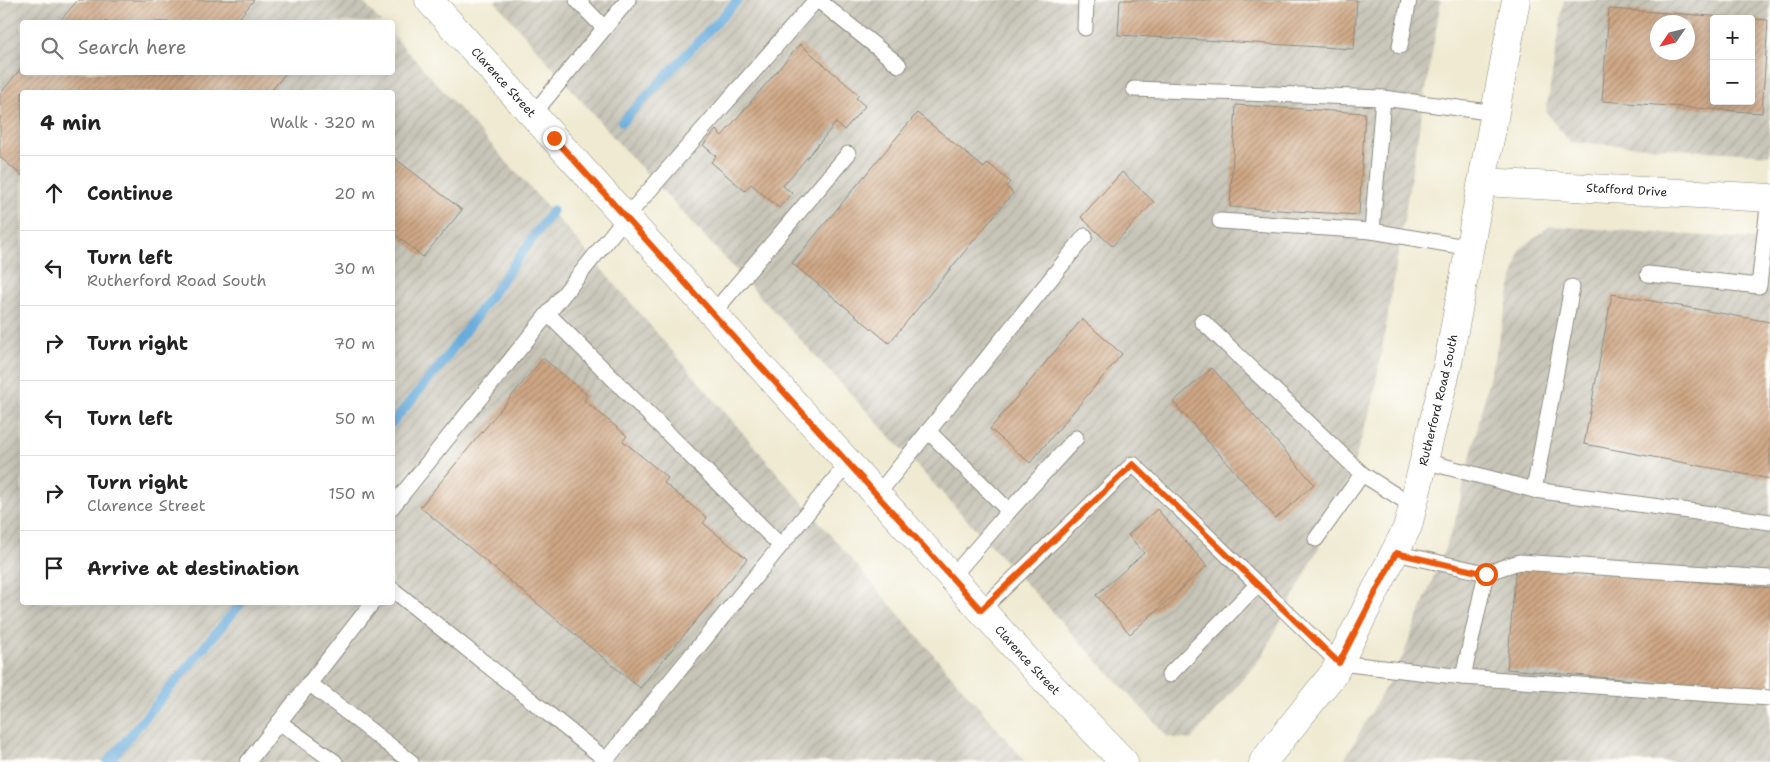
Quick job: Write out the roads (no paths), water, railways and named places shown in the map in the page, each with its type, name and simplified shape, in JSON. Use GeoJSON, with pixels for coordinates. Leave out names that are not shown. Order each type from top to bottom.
{"type":"FeatureCollection","features":[{"type":"Feature","properties":{"kind":"street","name":"Clarence Street"},"geometry":{"type":"LineString","coordinates":[[429,0],[877,496],[1124,762]]}},
{"type":"Feature","properties":{"kind":"street","name":"Rutherford Road South"},"geometry":{"type":"LineString","coordinates":[[1263,762],[1334,673],[1408,526],[1448,364],[1484,182],[1516,0]]}},
{"type":"Feature","properties":{"kind":"street","name":"Stafford Drive"},"geometry":{"type":"LineString","coordinates":[[1484,182],[1770,198]]}},
{"type":"Feature","properties":{"kind":"lane"},"geometry":{"type":"LineString","coordinates":[[577,0],[604,28]]}},
{"type":"Feature","properties":{"kind":"lane"},"geometry":{"type":"LineString","coordinates":[[532,114],[628,0]]}},
{"type":"Feature","properties":{"kind":"lane"},"geometry":{"type":"LineString","coordinates":[[395,503],[626,217],[817,0],[899,65]]}},
{"type":"Feature","properties":{"kind":"lane"},"geometry":{"type":"LineString","coordinates":[[1085,28],[1086,0]]}},
{"type":"Feature","properties":{"kind":"lane"},"geometry":{"type":"LineString","coordinates":[[1400,46],[1408,0]]}},
{"type":"Feature","properties":{"kind":"lane"},"geometry":{"type":"LineString","coordinates":[[1134,89],[1383,98],[1496,113]]}},
{"type":"Feature","properties":{"kind":"lane"},"geometry":{"type":"LineString","coordinates":[[1372,231],[1383,98]]}},
{"type":"Feature","properties":{"kind":"lane"},"geometry":{"type":"LineString","coordinates":[[713,314],[848,154]]}},
{"type":"Feature","properties":{"kind":"lane"},"geometry":{"type":"LineString","coordinates":[[1648,274],[1759,286],[1770,198]]}},
{"type":"Feature","properties":{"kind":"lane"},"geometry":{"type":"LineString","coordinates":[[1220,221],[1372,231],[1471,248]]}},
{"type":"Feature","properties":{"kind":"lane"},"geometry":{"type":"LineString","coordinates":[[877,496],[1085,236]]}},
{"type":"Feature","properties":{"kind":"lane"},"geometry":{"type":"LineString","coordinates":[[1534,490],[1572,287]]}},
{"type":"Feature","properties":{"kind":"lane"},"geometry":{"type":"LineString","coordinates":[[548,314],[780,545]]}},
{"type":"Feature","properties":{"kind":"lane"},"geometry":{"type":"LineString","coordinates":[[1202,321],[1362,474],[1413,506]]}},
{"type":"Feature","properties":{"kind":"lane"},"geometry":{"type":"LineString","coordinates":[[928,431],[1009,511]]}},
{"type":"Feature","properties":{"kind":"lane"},"geometry":{"type":"LineString","coordinates":[[952,577],[1076,438]]}},
{"type":"Feature","properties":{"kind":"lane"},"geometry":{"type":"LineString","coordinates":[[1424,461],[1534,490],[1770,522]]}},
{"type":"Feature","properties":{"kind":"lane"},"geometry":{"type":"LineString","coordinates":[[395,591],[606,760],[848,463]]}},
{"type":"Feature","properties":{"kind":"lane"},"geometry":{"type":"LineString","coordinates":[[981,610],[1133,464],[1339,663],[1463,677],[1770,698]]}},
{"type":"Feature","properties":{"kind":"lane"},"geometry":{"type":"LineString","coordinates":[[1316,539],[1362,474]]}},
{"type":"Feature","properties":{"kind":"lane"},"geometry":{"type":"LineString","coordinates":[[1396,553],[1486,574],[1519,562],[1770,578]]}},
{"type":"Feature","properties":{"kind":"lane"},"geometry":{"type":"LineString","coordinates":[[1463,677],[1486,574]]}},
{"type":"Feature","properties":{"kind":"lane"},"geometry":{"type":"LineString","coordinates":[[1169,675],[1258,584]]}},
{"type":"Feature","properties":{"kind":"lane"},"geometry":{"type":"LineString","coordinates":[[248,762],[371,605]]}},
{"type":"Feature","properties":{"kind":"lane"},"geometry":{"type":"LineString","coordinates":[[309,683],[411,762]]}},
{"type":"Feature","properties":{"kind":"lane"},"geometry":{"type":"LineString","coordinates":[[279,722],[335,762]]}},
{"type":"Feature","properties":{"kind":"waterway"},"geometry":{"type":"LineString","coordinates":[[622,122],[738,0]]}},
{"type":"Feature","properties":{"kind":"waterway"},"geometry":{"type":"LineString","coordinates":[[395,419],[440,366],[553,210]]}},
{"type":"Feature","properties":{"kind":"waterway"},"geometry":{"type":"LineString","coordinates":[[108,762],[239,605]]}}]}
